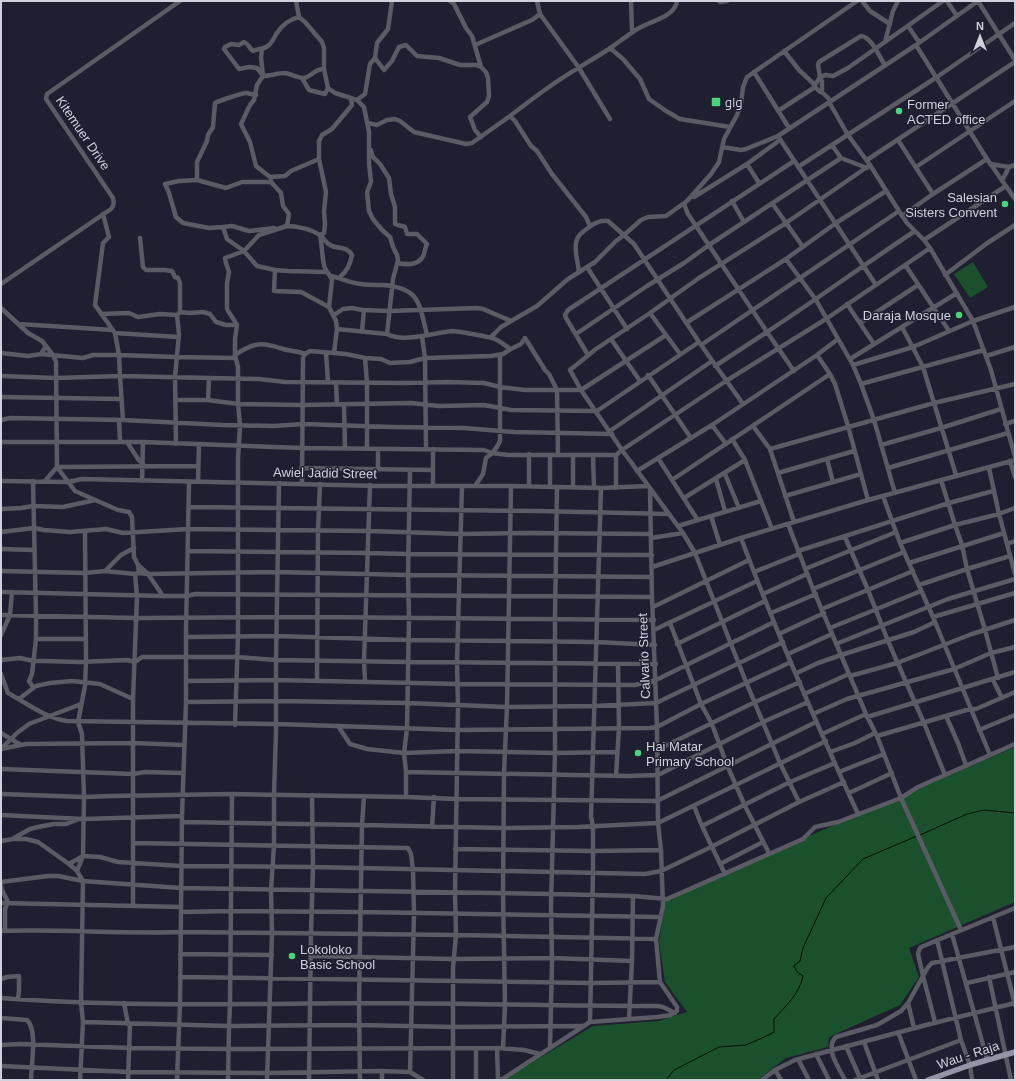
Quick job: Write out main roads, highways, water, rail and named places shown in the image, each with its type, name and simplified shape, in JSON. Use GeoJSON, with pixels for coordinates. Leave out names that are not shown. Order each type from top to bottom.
{"type":"FeatureCollection","features":[{"type":"Feature","properties":{"kind":"main road","name":"Wau - Raja"},"geometry":{"type":"LineString","coordinates":[[931,1080],[987,1059],[1015,1052]]}},
{"type":"Feature","properties":{"kind":"waterway"},"geometry":{"type":"LineString","coordinates":[[920,835],[967,814],[984,810],[1015,813]]}},
{"type":"Feature","properties":{"kind":"waterway"},"geometry":{"type":"LineString","coordinates":[[666,1080],[674,1070],[719,1047],[746,1045],[774,1032],[774,1019],[792,999],[799,988],[803,976],[797,972],[794,966],[800,961],[803,948],[826,898],[863,859],[917,836]]}},
{"type":"Feature","properties":{"kind":"place","name":"واو"},"geometry":{"type":"Point","coordinates":[716,102]}},
{"type":"Feature","properties":{"kind":"place","name":"Former ACTED office"},"geometry":{"type":"Point","coordinates":[899,111]}},
{"type":"Feature","properties":{"kind":"place","name":"Salesian Sisters Convent"},"geometry":{"type":"Point","coordinates":[1005,204]}},
{"type":"Feature","properties":{"kind":"place","name":"Daraja Mosque"},"geometry":{"type":"Point","coordinates":[959,315]}},
{"type":"Feature","properties":{"kind":"place","name":"Hai Matar Primary School"},"geometry":{"type":"Point","coordinates":[638,753]}},
{"type":"Feature","properties":{"kind":"place","name":"Lokoloko Basic School"},"geometry":{"type":"Point","coordinates":[292,956]}}]}
